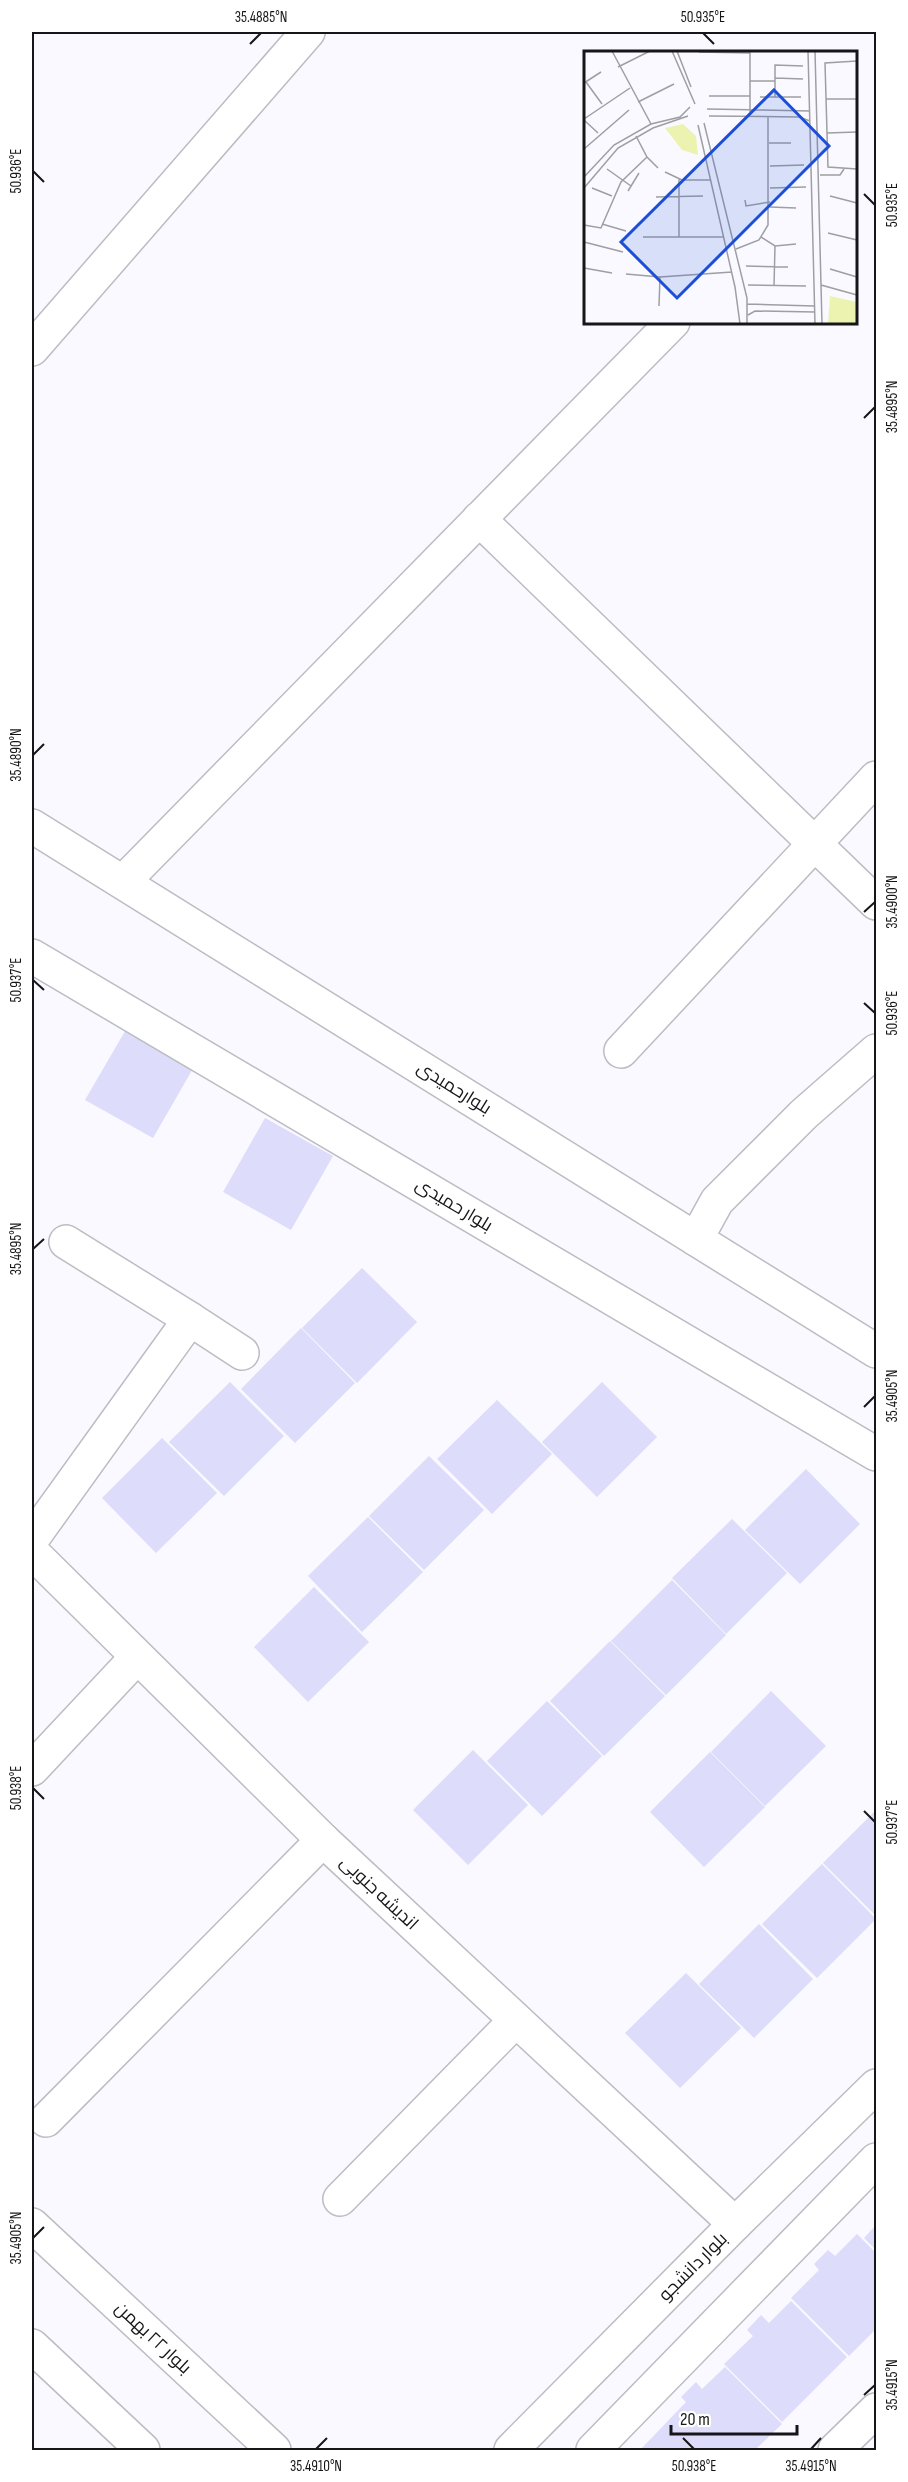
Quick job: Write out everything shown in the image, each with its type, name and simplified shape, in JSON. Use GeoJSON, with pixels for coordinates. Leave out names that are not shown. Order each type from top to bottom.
{"type":"FeatureCollection","features":[{"type":"Feature","properties":{"kind":"street"},"geometry":{"type":"LineString","coordinates":[[32,349],[308,32]]}},
{"type":"Feature","properties":{"kind":"street"},"geometry":{"type":"LineString","coordinates":[[123,882],[671,324]]}},
{"type":"Feature","properties":{"kind":"street"},"geometry":{"type":"LineString","coordinates":[[480,519],[876,903]]}},
{"type":"Feature","properties":{"kind":"street"},"geometry":{"type":"LineString","coordinates":[[621,1051],[876,778]]}},
{"type":"Feature","properties":{"kind":"street","name":"بلوارحمیدی"},"geometry":{"type":"LineString","coordinates":[[32,826],[876,1351]]}},
{"type":"Feature","properties":{"kind":"street","name":"بلوار حمیدی"},"geometry":{"type":"LineString","coordinates":[[32,956],[876,1454]]}},
{"type":"Feature","properties":{"kind":"street"},"geometry":{"type":"LineString","coordinates":[[696,1239],[717,1201],[804,1114],[876,1051]]}},
{"type":"Feature","properties":{"kind":"street"},"geometry":{"type":"LineString","coordinates":[[66,1242],[242,1353]]}},
{"type":"Feature","properties":{"kind":"street"},"geometry":{"type":"LineString","coordinates":[[32,1539],[190,1319]]}},
{"type":"Feature","properties":{"kind":"street","name":"اندیشه جنوبی"},"geometry":{"type":"LineString","coordinates":[[32,1552],[323,1840],[735,2224]]}},
{"type":"Feature","properties":{"kind":"street"},"geometry":{"type":"LineString","coordinates":[[32,1769],[137,1657]]}},
{"type":"Feature","properties":{"kind":"street"},"geometry":{"type":"LineString","coordinates":[[46,2120],[323,1840]]}},
{"type":"Feature","properties":{"kind":"street"},"geometry":{"type":"LineString","coordinates":[[340,2199],[516,2020]]}},
{"type":"Feature","properties":{"kind":"street","name":"بلوار دانشجو"},"geometry":{"type":"LineString","coordinates":[[511,2451],[735,2224],[876,2086]]}},
{"type":"Feature","properties":{"kind":"street"},"geometry":{"type":"LineString","coordinates":[[593,2451],[876,2160]]}},
{"type":"Feature","properties":{"kind":"street","name":"بلوار ۲۲ بهمن"},"geometry":{"type":"LineString","coordinates":[[32,2225],[274,2451]]}},
{"type":"Feature","properties":{"kind":"street"},"geometry":{"type":"LineString","coordinates":[[32,2346],[143,2451]]}},
{"type":"Feature","properties":{"kind":"street"},"geometry":{"type":"LineString","coordinates":[[841,2449],[876,2410]]}},
{"type":"Feature","properties":{"kind":"building"},"geometry":{"type":"Polygon","coordinates":[[[128,1026],[195,1065],[153,1138],[85,1100],[128,1026]]]}},
{"type":"Feature","properties":{"kind":"building"},"geometry":{"type":"Polygon","coordinates":[[[265,1118],[333,1156],[291,1230],[223,1192],[265,1118]]]}},
{"type":"Feature","properties":{"kind":"building"},"geometry":{"type":"Polygon","coordinates":[[[362,1268],[417,1322],[357,1383],[302,1328],[362,1268]]]}},
{"type":"Feature","properties":{"kind":"building"},"geometry":{"type":"Polygon","coordinates":[[[301,1328],[355,1383],[295,1443],[241,1389],[301,1328]]]}},
{"type":"Feature","properties":{"kind":"building"},"geometry":{"type":"Polygon","coordinates":[[[230,1382],[284,1436],[224,1496],[169,1442],[230,1382]]]}},
{"type":"Feature","properties":{"kind":"building"},"geometry":{"type":"Polygon","coordinates":[[[602,1382],[657,1437],[597,1497],[542,1442],[602,1382]]]}},
{"type":"Feature","properties":{"kind":"building"},"geometry":{"type":"Polygon","coordinates":[[[497,1400],[552,1454],[492,1514],[437,1459],[497,1400]]]}},
{"type":"Feature","properties":{"kind":"building"},"geometry":{"type":"Polygon","coordinates":[[[162,1438],[217,1493],[156,1553],[102,1498],[162,1438]]]}},
{"type":"Feature","properties":{"kind":"building"},"geometry":{"type":"Polygon","coordinates":[[[429,1456],[484,1510],[424,1570],[369,1516],[429,1456]]]}},
{"type":"Feature","properties":{"kind":"building"},"geometry":{"type":"Polygon","coordinates":[[[806,1469],[860,1524],[800,1584],[745,1530],[806,1469]]]}},
{"type":"Feature","properties":{"kind":"building"},"geometry":{"type":"Polygon","coordinates":[[[368,1517],[423,1572],[362,1632],[308,1576],[368,1517]]]}},
{"type":"Feature","properties":{"kind":"building"},"geometry":{"type":"Polygon","coordinates":[[[732,1519],[787,1573],[726,1634],[672,1578],[732,1519]]]}},
{"type":"Feature","properties":{"kind":"building"},"geometry":{"type":"Polygon","coordinates":[[[672,1580],[726,1635],[666,1695],[611,1641],[672,1580]]]}},
{"type":"Feature","properties":{"kind":"building"},"geometry":{"type":"Polygon","coordinates":[[[314,1587],[369,1642],[308,1702],[254,1647],[314,1587]]]}},
{"type":"Feature","properties":{"kind":"building"},"geometry":{"type":"Polygon","coordinates":[[[610,1641],[665,1696],[604,1756],[550,1701],[610,1641]]]}},
{"type":"Feature","properties":{"kind":"building"},"geometry":{"type":"Polygon","coordinates":[[[771,1691],[826,1746],[765,1806],[711,1752],[771,1691]]]}},
{"type":"Feature","properties":{"kind":"building"},"geometry":{"type":"Polygon","coordinates":[[[547,1701],[602,1756],[542,1816],[487,1761],[547,1701]]]}},
{"type":"Feature","properties":{"kind":"building"},"geometry":{"type":"Polygon","coordinates":[[[473,1750],[528,1805],[468,1865],[413,1810],[473,1750]]]}},
{"type":"Feature","properties":{"kind":"building"},"geometry":{"type":"Polygon","coordinates":[[[710,1752],[765,1807],[704,1867],[650,1812],[710,1752]]]}},
{"type":"Feature","properties":{"kind":"building"},"geometry":{"type":"Polygon","coordinates":[[[876,1810],[876,1916],[823,1863],[876,1810]]]}},
{"type":"Feature","properties":{"kind":"building"},"geometry":{"type":"Polygon","coordinates":[[[822,1864],[876,1919],[817,1978],[762,1924],[822,1864]]]}},
{"type":"Feature","properties":{"kind":"building"},"geometry":{"type":"Polygon","coordinates":[[[759,1924],[813,1979],[754,2038],[699,1984],[759,1924]]]}},
{"type":"Feature","properties":{"kind":"building"},"geometry":{"type":"Polygon","coordinates":[[[686,1973],[741,2028],[680,2088],[625,2033],[686,1973]]]}},
{"type":"Feature","properties":{"kind":"building"},"geometry":{"type":"Polygon","coordinates":[[[876,2225],[876,2250],[864,2238],[876,2225]]]}},
{"type":"Feature","properties":{"kind":"building"},"geometry":{"type":"Polygon","coordinates":[[[857,2234],[876,2253],[876,2329],[849,2356],[791,2298],[819,2270],[814,2264],[828,2250],[835,2256],[857,2234]]]}},
{"type":"Feature","properties":{"kind":"building"},"geometry":{"type":"Polygon","coordinates":[[[791,2301],[847,2357],[782,2422],[724,2364],[753,2336],[747,2330],[761,2315],[769,2323],[791,2301]]]}},
{"type":"Feature","properties":{"kind":"building"},"geometry":{"type":"Polygon","coordinates":[[[725,2367],[782,2424],[755,2450],[640,2450],[686,2402],[681,2397],[696,2382],[702,2389],[725,2367]]]}}]}
